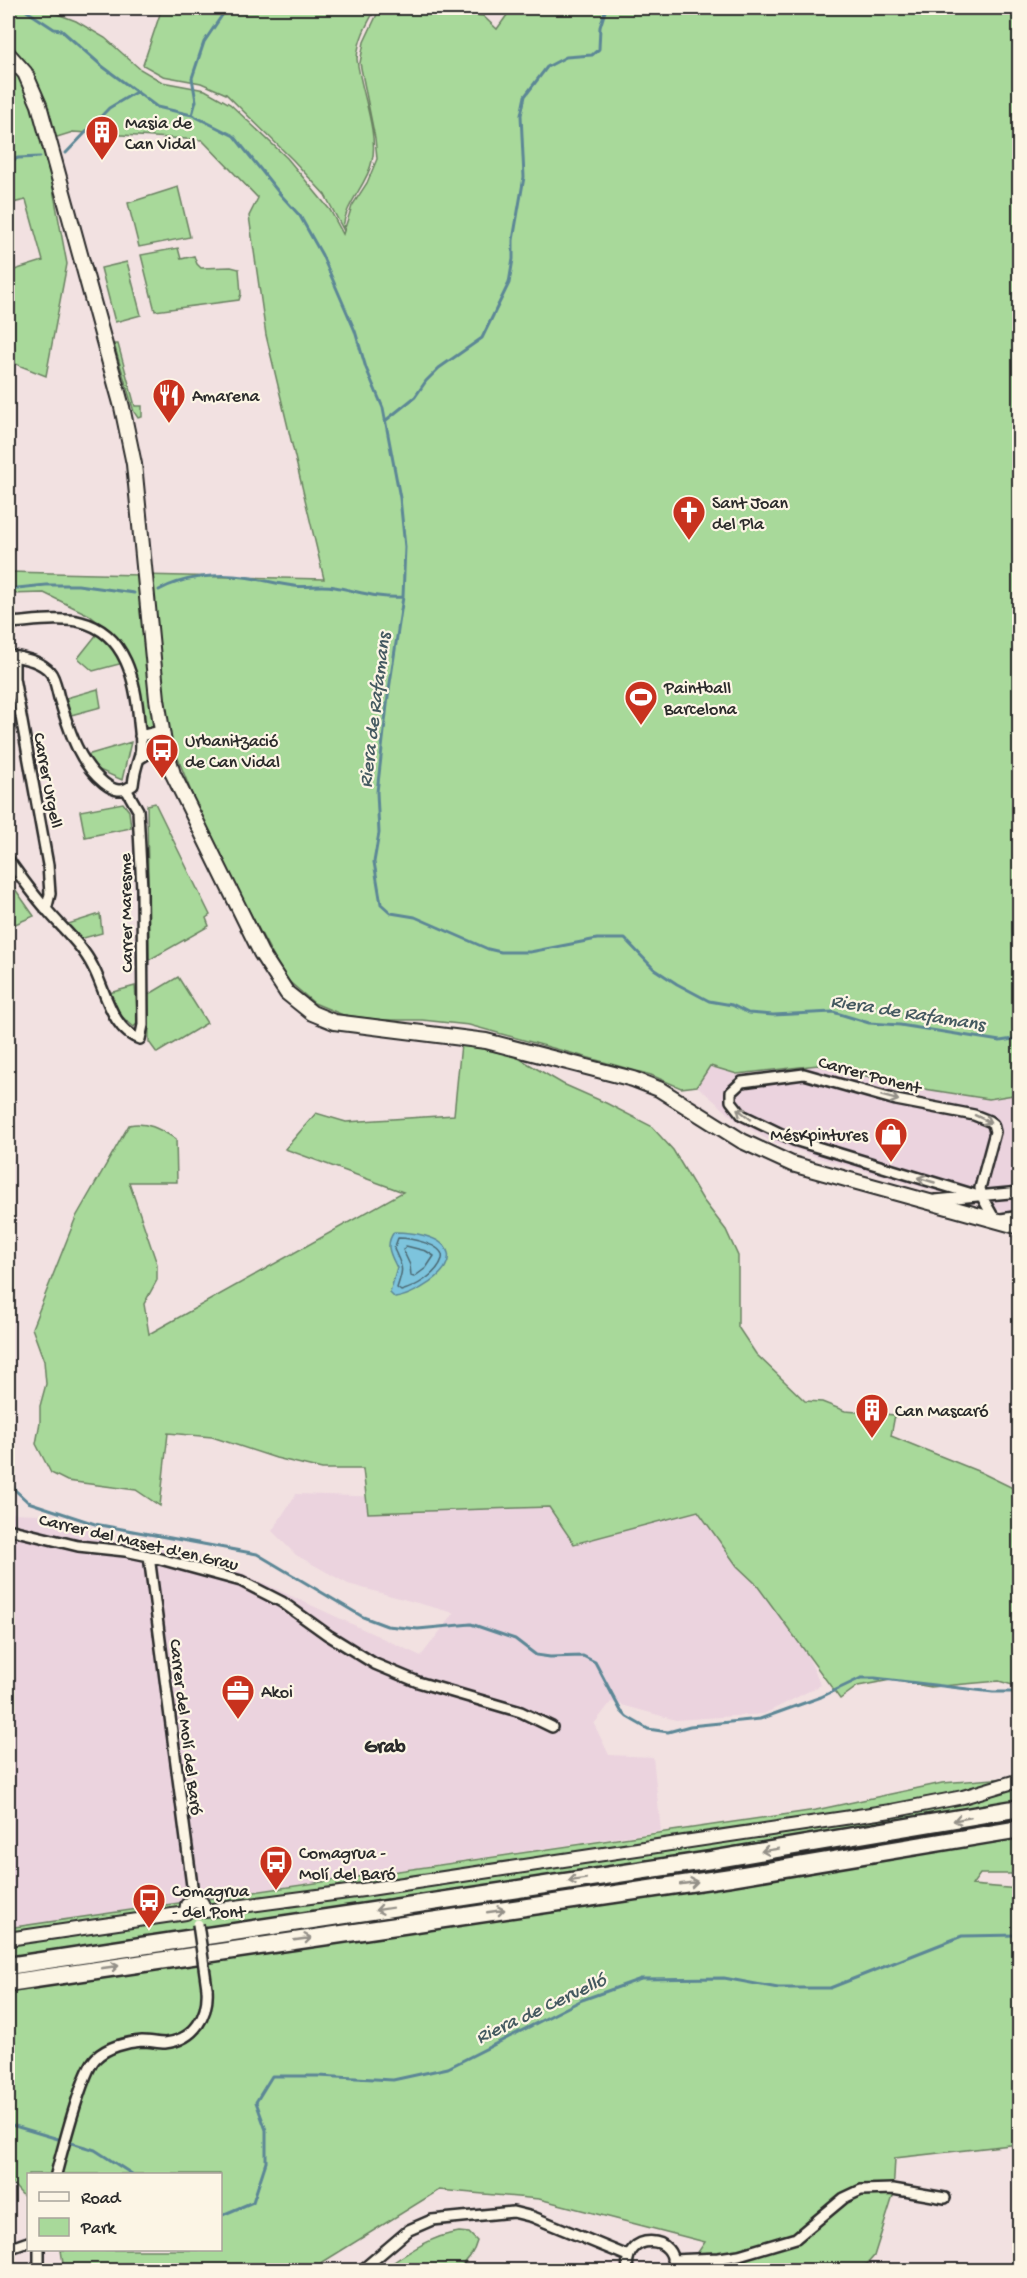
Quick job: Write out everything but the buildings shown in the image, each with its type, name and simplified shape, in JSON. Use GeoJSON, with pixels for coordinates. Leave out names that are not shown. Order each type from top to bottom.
{"type":"FeatureCollection","features":[{"type":"Feature","properties":{"kind":"highway"},"geometry":{"type":"LineString","coordinates":[[8,1966],[711,1860],[1020,1808]]}},
{"type":"Feature","properties":{"kind":"highway"},"geometry":{"type":"LineString","coordinates":[[8,1983],[731,1877],[1020,1829]]}},
{"type":"Feature","properties":{"kind":"highway"},"geometry":{"type":"LineString","coordinates":[[926,1844],[1020,1839]]}},
{"type":"Feature","properties":{"kind":"highway"},"geometry":{"type":"LineString","coordinates":[[8,1991],[52,1976]]}},
{"type":"Feature","properties":{"kind":"main road"},"geometry":{"type":"LineString","coordinates":[[8,54],[25,73],[39,105],[128,433],[136,480],[162,737],[180,790],[261,953],[287,993],[312,1013],[328,1020],[359,1026],[486,1041],[633,1079],[659,1089],[742,1141],[778,1159],[824,1174],[1020,1227]]}},
{"type":"Feature","properties":{"kind":"street"},"geometry":{"type":"LineString","coordinates":[[8,623],[79,621],[95,626],[105,634],[120,650],[130,671],[137,695],[139,759]]}},
{"type":"Feature","properties":{"kind":"street"},"geometry":{"type":"LineString","coordinates":[[11,656],[36,662],[51,672],[69,730],[83,759],[93,774],[110,788],[126,789],[133,785],[135,764],[162,737]]}},
{"type":"Feature","properties":{"kind":"street","name":"Carrer Urgell"},"geometry":{"type":"LineString","coordinates":[[11,656],[48,865],[50,894],[46,910]]}},
{"type":"Feature","properties":{"kind":"street"},"geometry":{"type":"LineString","coordinates":[[140,736],[162,737]]}},
{"type":"Feature","properties":{"kind":"street","name":"Carrer Maresme"},"geometry":{"type":"LineString","coordinates":[[46,910],[88,958],[101,982],[111,1009],[120,1022],[133,1037],[140,1038],[143,1025],[142,889],[138,810],[126,789]]}},
{"type":"Feature","properties":{"kind":"street"},"geometry":{"type":"LineString","coordinates":[[8,859],[46,910]]}},
{"type":"Feature","properties":{"kind":"street","name":"Carrer Ponent"},"geometry":{"type":"LineString","coordinates":[[804,1074],[896,1100],[974,1115],[993,1124],[995,1132],[980,1188],[982,1197],[794,1140],[742,1115],[731,1101],[731,1092],[742,1082],[804,1074]]}},
{"type":"Feature","properties":{"kind":"street","name":"Carrer Ponent"},"geometry":{"type":"LineString","coordinates":[[923,1201],[1020,1192]]}},
{"type":"Feature","properties":{"kind":"street"},"geometry":{"type":"LineString","coordinates":[[982,1197],[995,1220],[1020,1216]]}},
{"type":"Feature","properties":{"kind":"street","name":"Carrer del Maset d'en Grau"},"geometry":{"type":"LineString","coordinates":[[8,1529],[78,1546],[148,1556],[223,1575],[259,1588],[375,1664],[418,1682],[521,1712],[552,1727]]}},
{"type":"Feature","properties":{"kind":"street","name":"Carrer del Molí del Baró"},"geometry":{"type":"LineString","coordinates":[[148,1556],[194,1901]]}},
{"type":"Feature","properties":{"kind":"street"},"geometry":{"type":"LineString","coordinates":[[8,1939],[197,1917],[891,1811],[963,1797],[1020,1780]]}},
{"type":"Feature","properties":{"kind":"street"},"geometry":{"type":"LineString","coordinates":[[57,2173],[81,2089],[93,2060],[105,2051],[136,2042],[174,2041],[197,2027],[205,2013],[207,1988],[197,1917],[202,1903],[194,1901]]}},
{"type":"Feature","properties":{"kind":"street"},"geometry":{"type":"LineString","coordinates":[[672,2260],[739,2255],[796,2238],[844,2198],[861,2190],[893,2189],[945,2198]]}},
{"type":"Feature","properties":{"kind":"street"},"geometry":{"type":"LineString","coordinates":[[362,2271],[404,2234],[432,2220],[513,2212],[533,2217],[628,2256]]}},
{"type":"Feature","properties":{"kind":"street"},"geometry":{"type":"LineString","coordinates":[[627,2271],[628,2256],[637,2245],[651,2241],[665,2247],[672,2260],[672,2271]]}},
{"type":"Feature","properties":{"kind":"street"},"geometry":{"type":"LineString","coordinates":[[8,2249],[27,2242]]}},
{"type":"Feature","properties":{"kind":"street"},"geometry":{"type":"LineString","coordinates":[[39,2251],[39,2271]]}},
{"type":"Feature","properties":{"kind":"shaded area"},"geometry":{"type":"Polygon","coordinates":[[[815,1065],[918,1088],[989,1099],[1019,1094],[1019,1215],[819,1158],[768,1140],[736,1120],[697,1086],[710,1066],[738,1075],[815,1065]]]}},
{"type":"Feature","properties":{"kind":"shaded area"},"geometry":{"type":"Polygon","coordinates":[[[296,1494],[558,1503],[709,1504],[789,1615],[821,1685],[764,1714],[676,1720],[611,1702],[594,1724],[609,1755],[653,1757],[661,1831],[8,1928],[8,1513],[42,1514],[222,1564],[421,1656],[454,1613],[348,1584],[296,1555],[272,1531],[296,1494]]]}},
{"type":"Feature","properties":{"kind":"green space"},"geometry":{"type":"Polygon","coordinates":[[[8,8],[48,8],[105,38],[140,69],[162,82],[205,90],[230,104],[287,158],[330,210],[343,234],[352,206],[367,183],[377,159],[360,63],[364,42],[380,8],[419,8],[483,16],[497,29],[512,8],[1019,8],[1019,1094],[989,1099],[918,1088],[818,1065],[737,1074],[710,1066],[697,1086],[681,1088],[651,1075],[469,1025],[422,1020],[382,1020],[343,1015],[314,1003],[285,978],[205,828],[169,735],[145,728],[139,683],[131,660],[117,638],[89,615],[44,593],[8,594],[8,572],[324,579],[266,335],[249,216],[258,198],[202,140],[73,132],[44,141],[67,264],[46,376],[13,363],[8,338],[8,272],[43,261],[26,200],[8,204],[8,8]]]}},
{"type":"Feature","properties":{"kind":"green space"},"geometry":{"type":"Polygon","coordinates":[[[162,8],[376,8],[361,38],[357,59],[373,138],[372,161],[366,178],[348,210],[343,229],[325,195],[226,94],[201,83],[163,76],[143,65],[162,8]]]}},
{"type":"Feature","properties":{"kind":"green space"},"geometry":{"type":"Polygon","coordinates":[[[178,187],[190,237],[139,247],[128,203],[178,187]]]}},
{"type":"Feature","properties":{"kind":"green space"},"geometry":{"type":"Polygon","coordinates":[[[178,248],[181,259],[194,256],[201,268],[239,269],[241,294],[239,300],[155,311],[141,255],[178,248]]]}},
{"type":"Feature","properties":{"kind":"green space"},"geometry":{"type":"Polygon","coordinates":[[[127,262],[141,315],[115,322],[101,268],[127,262]]]}},
{"type":"Feature","properties":{"kind":"green space"},"geometry":{"type":"Polygon","coordinates":[[[114,344],[118,344],[135,406],[142,406],[142,417],[138,418],[134,412],[114,344]]]}},
{"type":"Feature","properties":{"kind":"green space"},"geometry":{"type":"Polygon","coordinates":[[[97,634],[117,652],[123,663],[93,671],[78,658],[97,634]]]}},
{"type":"Feature","properties":{"kind":"green space"},"geometry":{"type":"Polygon","coordinates":[[[98,689],[101,707],[71,715],[66,698],[98,689]]]}},
{"type":"Feature","properties":{"kind":"green space"},"geometry":{"type":"Polygon","coordinates":[[[131,742],[122,780],[97,769],[87,755],[131,742]]]}},
{"type":"Feature","properties":{"kind":"green space"},"geometry":{"type":"Polygon","coordinates":[[[123,803],[129,811],[131,828],[85,837],[80,811],[123,803]]]}},
{"type":"Feature","properties":{"kind":"green space"},"geometry":{"type":"Polygon","coordinates":[[[155,803],[210,915],[206,918],[209,926],[149,960],[147,805],[155,803]]]}},
{"type":"Feature","properties":{"kind":"green space"},"geometry":{"type":"Polygon","coordinates":[[[8,879],[34,916],[8,927],[8,879]]]}},
{"type":"Feature","properties":{"kind":"green space"},"geometry":{"type":"Polygon","coordinates":[[[100,914],[102,933],[80,939],[65,925],[100,914]]]}},
{"type":"Feature","properties":{"kind":"green space"},"geometry":{"type":"Polygon","coordinates":[[[178,977],[207,1023],[157,1053],[149,1042],[148,995],[178,977]]]}},
{"type":"Feature","properties":{"kind":"green space"},"geometry":{"type":"Polygon","coordinates":[[[135,986],[138,1022],[134,1027],[120,1015],[109,993],[135,986]]]}},
{"type":"Feature","properties":{"kind":"green space"},"geometry":{"type":"Polygon","coordinates":[[[461,1044],[515,1056],[563,1084],[651,1126],[673,1150],[703,1200],[726,1230],[738,1256],[738,1327],[756,1354],[805,1401],[822,1402],[845,1411],[895,1415],[891,1436],[980,1472],[1019,1491],[1019,1687],[999,1681],[931,1687],[891,1680],[858,1686],[840,1699],[756,1584],[737,1566],[698,1511],[574,1544],[549,1507],[368,1513],[363,1469],[322,1469],[276,1458],[212,1437],[168,1433],[160,1506],[136,1490],[67,1481],[51,1473],[36,1444],[40,1406],[46,1384],[44,1361],[32,1328],[76,1217],[129,1125],[148,1125],[176,1139],[177,1182],[129,1182],[157,1264],[157,1280],[144,1304],[149,1334],[403,1192],[285,1149],[316,1113],[346,1122],[454,1115],[461,1044]]]}},
{"type":"Feature","properties":{"kind":"green space"},"geometry":{"type":"Polygon","coordinates":[[[1019,1777],[1019,1874],[980,1874],[972,1885],[1019,1889],[1019,2144],[895,2158],[893,2196],[874,2256],[867,2264],[852,2270],[686,2270],[705,2242],[539,2199],[439,2190],[310,2270],[64,2270],[61,2251],[222,2251],[222,2173],[27,2173],[27,2200],[8,2179],[8,1928],[816,1810],[942,1783],[1019,1777]]]}},
{"type":"Feature","properties":{"kind":"green space"},"geometry":{"type":"Polygon","coordinates":[[[459,2232],[469,2233],[477,2241],[470,2257],[457,2270],[382,2270],[409,2252],[438,2237],[459,2232]]]}},
{"type":"Feature","properties":{"kind":"water"},"geometry":{"type":"Polygon","coordinates":[[[394,1232],[433,1238],[445,1247],[448,1253],[448,1261],[444,1269],[430,1283],[395,1298],[390,1293],[397,1268],[389,1246],[394,1232]]]}},
{"type":"Feature","properties":{"kind":"waterway","name":"Riera de Rafamans"},"geometry":{"type":"LineString","coordinates":[[22,8],[54,29],[61,30],[102,66],[157,107],[192,115],[234,136],[300,216],[322,255],[355,331],[366,368],[383,408],[400,498],[405,547],[403,597],[377,792],[379,833],[374,862],[381,904],[391,913],[415,917],[488,949],[501,952],[530,952],[597,939],[625,939],[654,969],[677,984],[709,1001],[732,1005],[748,1013],[773,1015],[833,1012],[869,1023],[900,1025],[1000,1041],[1020,1038]]}},
{"type":"Feature","properties":{"kind":"waterway"},"geometry":{"type":"LineString","coordinates":[[192,115],[196,101],[192,78],[204,42],[227,8]]}},
{"type":"Feature","properties":{"kind":"waterway"},"geometry":{"type":"LineString","coordinates":[[385,421],[415,397],[439,368],[482,338],[509,283],[513,240],[524,177],[521,115],[525,96],[547,67],[566,57],[592,55],[599,49],[600,27],[606,8]]}},
{"type":"Feature","properties":{"kind":"waterway"},"geometry":{"type":"LineString","coordinates":[[66,153],[109,108],[136,92]]}},
{"type":"Feature","properties":{"kind":"waterway"},"geometry":{"type":"LineString","coordinates":[[8,162],[18,158],[40,157]]}},
{"type":"Feature","properties":{"kind":"waterway"},"geometry":{"type":"LineString","coordinates":[[159,590],[189,579],[222,576],[244,577],[299,586],[330,586],[377,596],[403,597]]}},
{"type":"Feature","properties":{"kind":"waterway"},"geometry":{"type":"LineString","coordinates":[[8,589],[46,585],[78,585],[134,593]]}},
{"type":"Feature","properties":{"kind":"waterway"},"geometry":{"type":"LineString","coordinates":[[8,1474],[15,1490],[28,1502],[95,1524],[257,1554],[363,1617],[387,1626],[418,1629],[471,1624],[515,1639],[536,1655],[583,1656],[595,1662],[621,1711],[648,1729],[668,1732],[690,1726],[760,1719],[821,1697],[861,1678],[993,1692],[1020,1692]]}},
{"type":"Feature","properties":{"kind":"waterway","name":"Riera de Cervelló"},"geometry":{"type":"LineString","coordinates":[[222,2215],[253,2202],[266,2162],[266,2130],[256,2102],[272,2076],[393,2080],[448,2068],[582,2000],[641,1979],[724,1978],[778,1988],[830,1988],[962,1936],[1020,1935]]}},
{"type":"Feature","properties":{"kind":"waterway","name":"Riera de Cervelló"},"geometry":{"type":"LineString","coordinates":[[8,2124],[95,2150],[130,2173]]}},
{"type":"Feature","properties":{"kind":"place","name":"Masia de Can Vidal"},"geometry":{"type":"Point","coordinates":[102,161]}},
{"type":"Feature","properties":{"kind":"place","name":"Amarena"},"geometry":{"type":"Point","coordinates":[169,424]}},
{"type":"Feature","properties":{"kind":"place","name":"Sant Joan del Pla"},"geometry":{"type":"Point","coordinates":[689,541]}},
{"type":"Feature","properties":{"kind":"place","name":"Paintball Barcelona"},"geometry":{"type":"Point","coordinates":[641,726]}},
{"type":"Feature","properties":{"kind":"place","name":"Urbanització de Can Vidal"},"geometry":{"type":"Point","coordinates":[162,779]}},
{"type":"Feature","properties":{"kind":"place","name":"MésKpintures"},"geometry":{"type":"Point","coordinates":[891,1163]}},
{"type":"Feature","properties":{"kind":"place","name":"Can Mascaró"},"geometry":{"type":"Point","coordinates":[872,1439]}},
{"type":"Feature","properties":{"kind":"place","name":"Akoi"},"geometry":{"type":"Point","coordinates":[238,1720]}},
{"type":"Feature","properties":{"kind":"place","name":"Comagrua - Molí del Baró"},"geometry":{"type":"Point","coordinates":[276,1891]}},
{"type":"Feature","properties":{"kind":"place","name":"Comagrua - del Pont"},"geometry":{"type":"Point","coordinates":[149,1929]}},
{"type":"Feature","properties":{"kind":"district","name":"Grab"},"geometry":{"type":"Point","coordinates":[385,1745]}}]}
